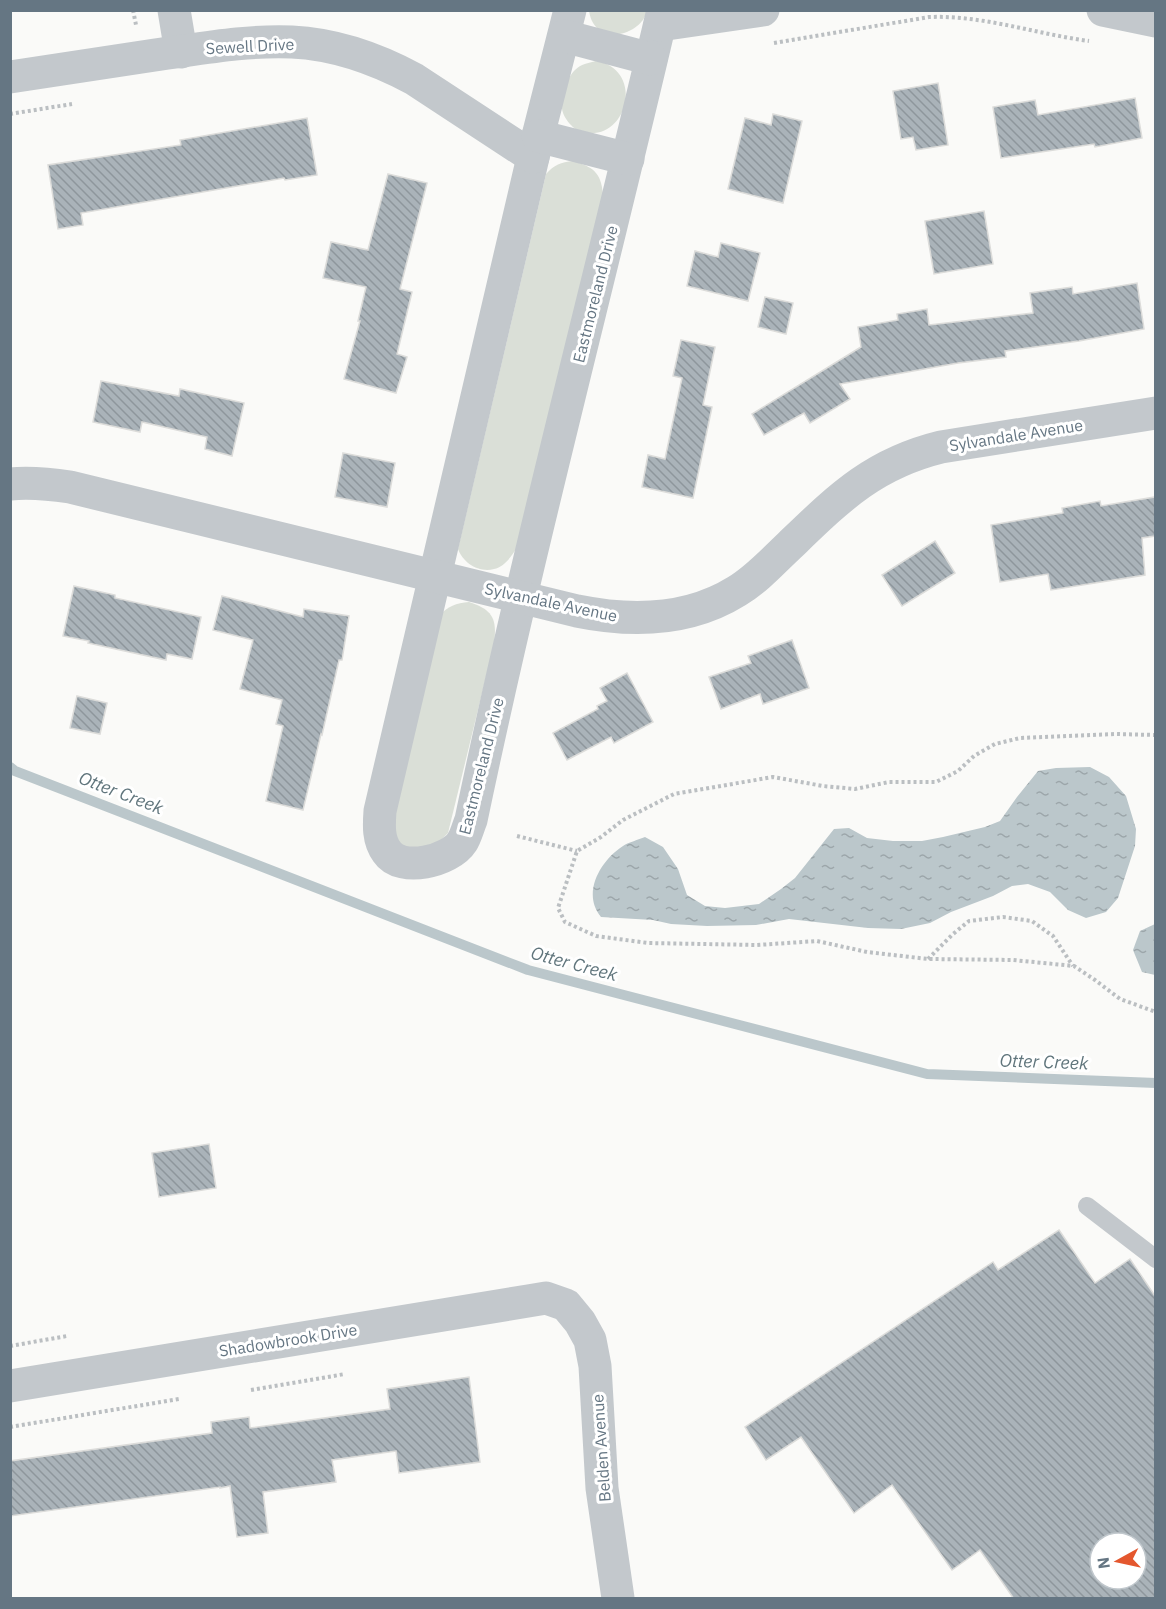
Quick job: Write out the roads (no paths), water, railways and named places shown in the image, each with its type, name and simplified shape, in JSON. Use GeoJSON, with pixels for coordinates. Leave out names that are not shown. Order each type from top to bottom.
{"type":"FeatureCollection","features":[{"type":"Feature","properties":{"kind":"street"},"geometry":{"type":"LineString","coordinates":[[174,10],[181,52]]}},
{"type":"Feature","properties":{"kind":"street"},"geometry":{"type":"LineString","coordinates":[[662,18],[763,10]]}},
{"type":"Feature","properties":{"kind":"street"},"geometry":{"type":"LineString","coordinates":[[1103,10],[1155,21]]}},
{"type":"Feature","properties":{"kind":"street","name":"Eastmoreland Drive"},"geometry":{"type":"LineString","coordinates":[[567,23],[380,811],[379,832],[387,854],[403,862],[424,863],[446,856],[462,843],[471,820],[520,596],[662,18]]}},
{"type":"Feature","properties":{"kind":"street"},"geometry":{"type":"LineString","coordinates":[[567,23],[651,59]]}},
{"type":"Feature","properties":{"kind":"street","name":"Sewell Drive"},"geometry":{"type":"LineString","coordinates":[[10,77],[248,43],[311,44],[357,55],[398,70],[536,147],[628,159]]}},
{"type":"Feature","properties":{"kind":"street","name":"Sylvandale Avenue"},"geometry":{"type":"LineString","coordinates":[[10,484],[46,483],[70,487],[577,610],[615,617],[659,617],[690,611],[721,599],[748,584],[835,502],[867,478],[896,462],[941,447],[1155,413]]}},
{"type":"Feature","properties":{"kind":"street","name":"Shadowbrook Drive"},"geometry":{"type":"LineString","coordinates":[[10,1386],[528,1301],[546,1299],[566,1305]]}},
{"type":"Feature","properties":{"kind":"street","name":"Belden Avenue"},"geometry":{"type":"LineString","coordinates":[[566,1305],[580,1322],[590,1340],[595,1366],[602,1488],[618,1599]]}},
{"type":"Feature","properties":{"kind":"lane"},"geometry":{"type":"LineString","coordinates":[[1087,1206],[1155,1259]]}},
{"type":"Feature","properties":{"kind":"water"},"geometry":{"type":"Polygon","coordinates":[[[1090,767],[1109,777],[1126,796],[1136,829],[1135,846],[1118,898],[1106,912],[1086,918],[1068,910],[1050,892],[1028,884],[1012,886],[930,923],[901,929],[868,928],[789,919],[756,925],[671,924],[653,920],[601,917],[595,908],[593,888],[601,868],[623,846],[645,837],[663,847],[678,869],[687,895],[705,906],[725,908],[759,904],[795,878],[834,829],[849,828],[867,838],[922,841],[985,827],[1000,821],[1038,771],[1090,767]]]}},
{"type":"Feature","properties":{"kind":"water"},"geometry":{"type":"Polygon","coordinates":[[[1155,924],[1155,975],[1142,972],[1133,950],[1140,931],[1155,924]]]}},
{"type":"Feature","properties":{"kind":"waterway","name":"Otter Creek"},"geometry":{"type":"LineString","coordinates":[[10,767],[15,771],[528,970],[927,1074],[1156,1083]]}}]}
